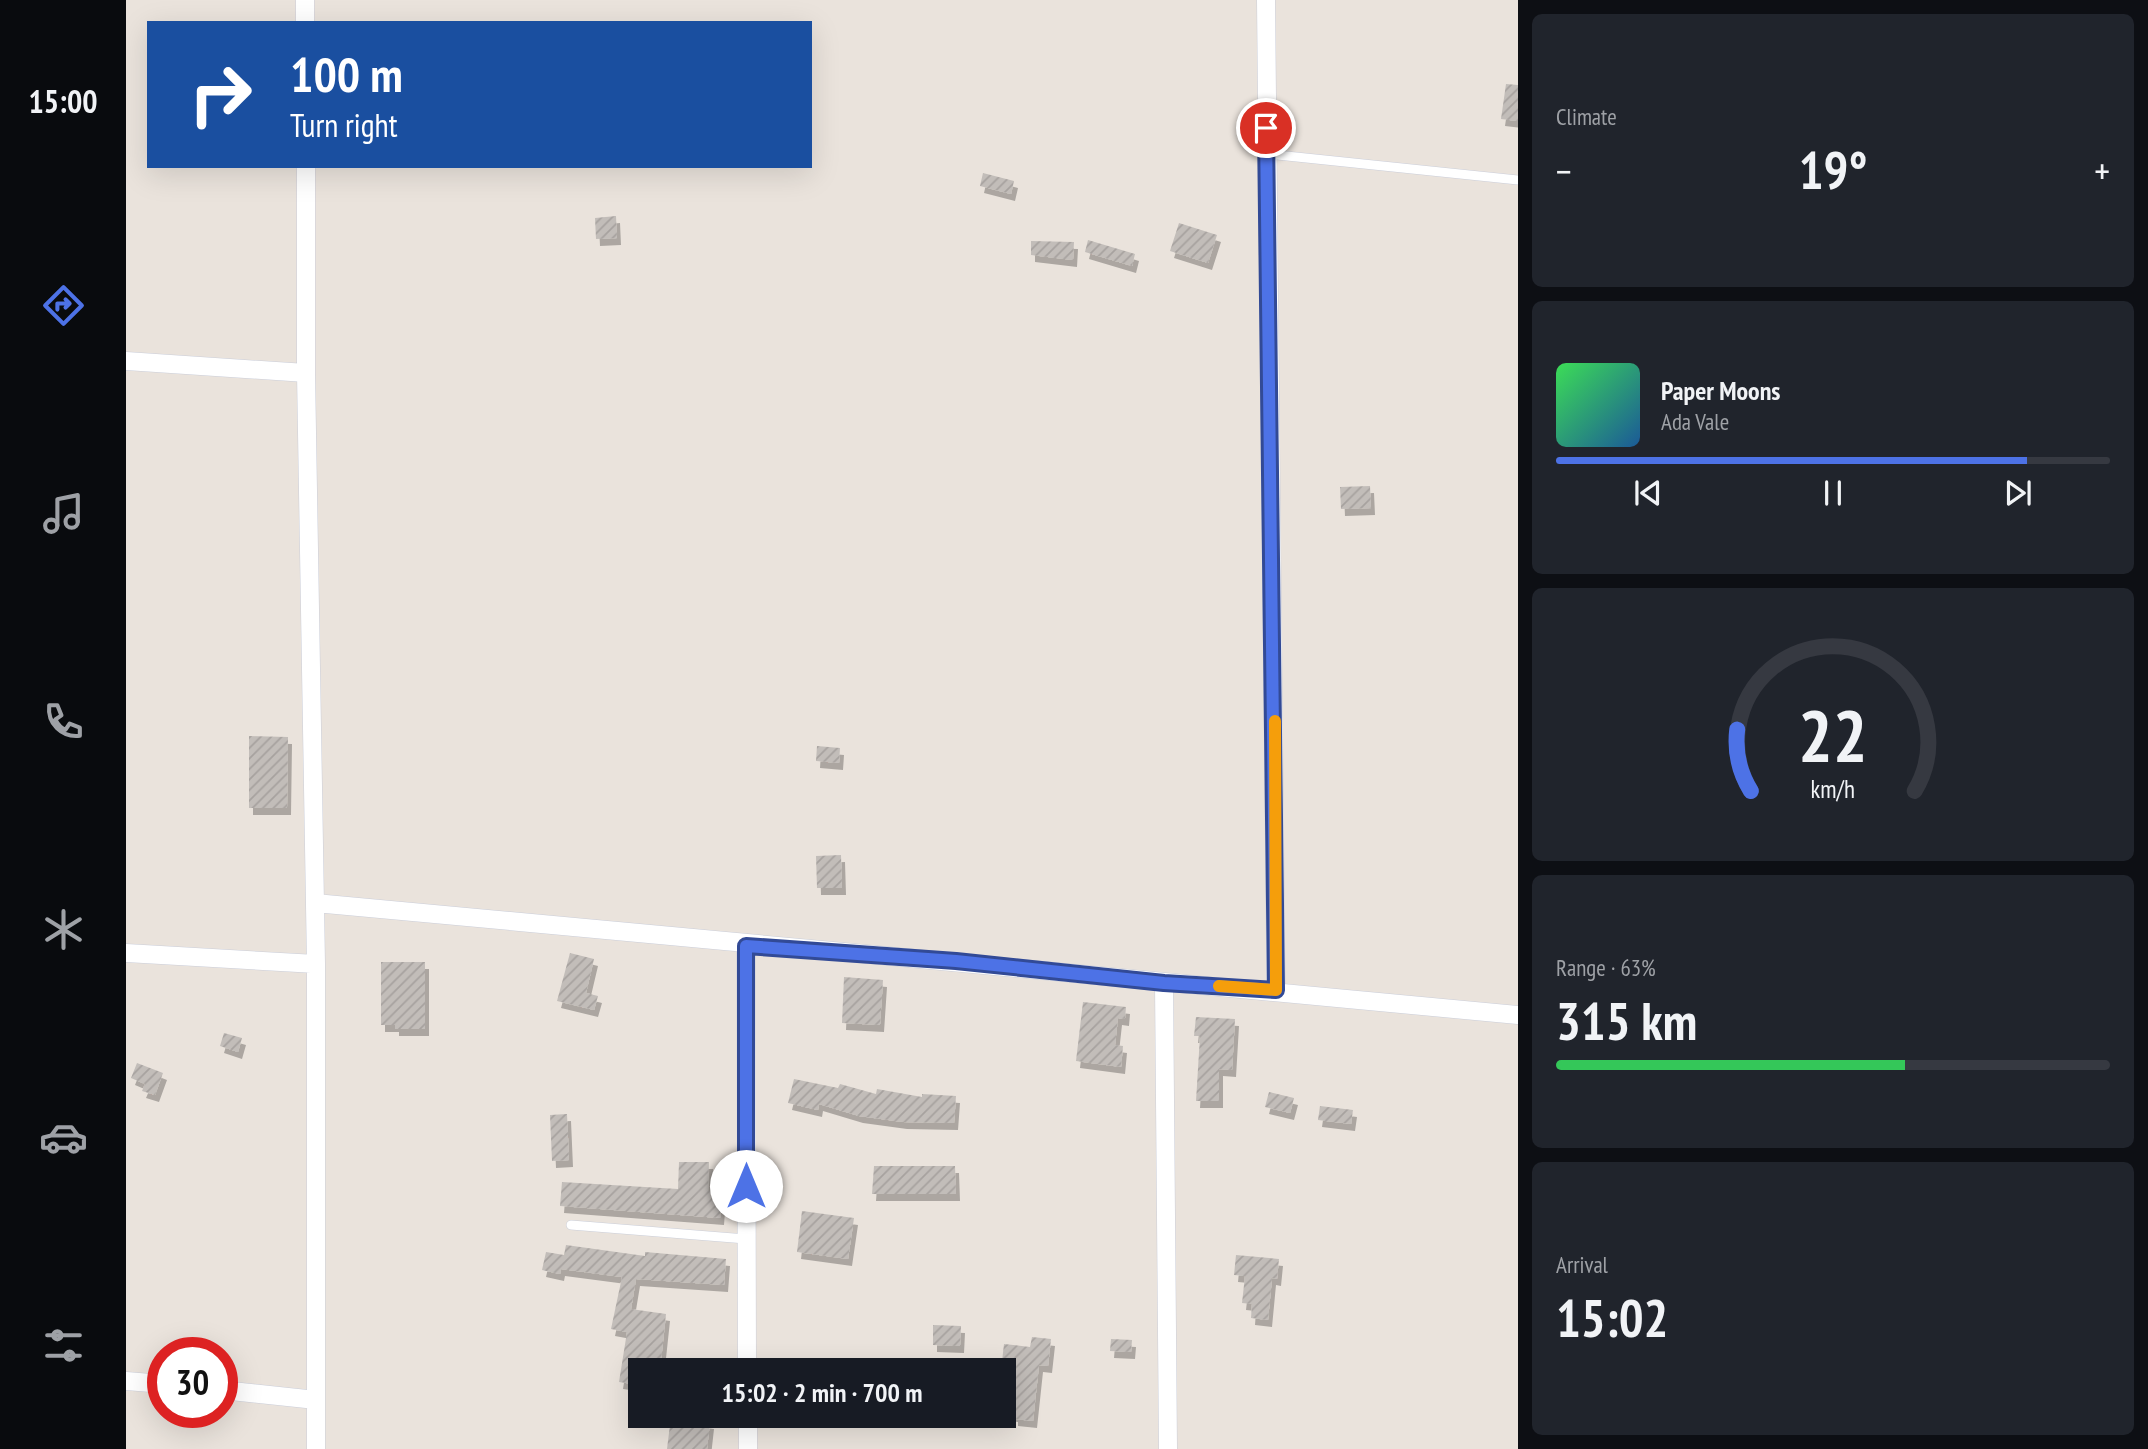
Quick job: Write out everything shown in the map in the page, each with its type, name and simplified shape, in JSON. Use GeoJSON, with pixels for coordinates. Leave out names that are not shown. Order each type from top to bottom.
{"type":"FeatureCollection","features":[{"type":"Feature","properties":{"kind":"street"},"geometry":{"type":"LineString","coordinates":[[305,0],[305,21]]}},
{"type":"Feature","properties":{"kind":"street"},"geometry":{"type":"LineString","coordinates":[[1266,0],[1276,990]]}},
{"type":"Feature","properties":{"kind":"street"},"geometry":{"type":"LineString","coordinates":[[306,168],[306,373],[316,964],[316,1449]]}},
{"type":"Feature","properties":{"kind":"street"},"geometry":{"type":"LineString","coordinates":[[126,361],[306,373]]}},
{"type":"Feature","properties":{"kind":"street"},"geometry":{"type":"LineString","coordinates":[[315,903],[746,946],[956,961],[1518,1015]]}},
{"type":"Feature","properties":{"kind":"street"},"geometry":{"type":"LineString","coordinates":[[746,946],[747,1358]]}},
{"type":"Feature","properties":{"kind":"street"},"geometry":{"type":"LineString","coordinates":[[126,953],[316,964]]}},
{"type":"Feature","properties":{"kind":"street"},"geometry":{"type":"LineString","coordinates":[[1164,983],[1168,1449]]}},
{"type":"Feature","properties":{"kind":"street"},"geometry":{"type":"LineString","coordinates":[[126,1381],[147,1383]]}},
{"type":"Feature","properties":{"kind":"street"},"geometry":{"type":"LineString","coordinates":[[238,1392],[316,1399]]}},
{"type":"Feature","properties":{"kind":"street"},"geometry":{"type":"LineString","coordinates":[[748,1428],[748,1449]]}},
{"type":"Feature","properties":{"kind":"lane"},"geometry":{"type":"LineString","coordinates":[[1266,154],[1518,180]]}},
{"type":"Feature","properties":{"kind":"lane"},"geometry":{"type":"LineString","coordinates":[[571,1225],[746,1239]]}},
{"type":"Feature","properties":{"kind":"building"},"geometry":{"type":"Polygon","coordinates":[[[1506,84],[1518,85],[1518,121],[1501,119],[1506,84]]]}},
{"type":"Feature","properties":{"kind":"building"},"geometry":{"type":"Polygon","coordinates":[[[983,173],[1014,181],[1011,194],[980,186],[983,173]]]}},
{"type":"Feature","properties":{"kind":"building"},"geometry":{"type":"Polygon","coordinates":[[[616,216],[617,238],[596,239],[595,218],[616,216]]]}},
{"type":"Feature","properties":{"kind":"building"},"geometry":{"type":"Polygon","coordinates":[[[1179,223],[1217,235],[1208,263],[1170,251],[1179,223]]]}},
{"type":"Feature","properties":{"kind":"building"},"geometry":{"type":"Polygon","coordinates":[[[1088,240],[1135,254],[1132,266],[1085,252],[1088,240]]]}},
{"type":"Feature","properties":{"kind":"building"},"geometry":{"type":"Polygon","coordinates":[[[1031,241],[1074,242],[1073,260],[1031,255],[1031,241]]]}},
{"type":"Feature","properties":{"kind":"building"},"geometry":{"type":"Polygon","coordinates":[[[1370,486],[1371,508],[1341,509],[1340,487],[1370,486]]]}},
{"type":"Feature","properties":{"kind":"building"},"geometry":{"type":"Polygon","coordinates":[[[249,736],[288,737],[287,808],[249,808],[249,736]]]}},
{"type":"Feature","properties":{"kind":"building"},"geometry":{"type":"Polygon","coordinates":[[[817,746],[840,748],[839,763],[816,761],[817,746]]]}},
{"type":"Feature","properties":{"kind":"building"},"geometry":{"type":"Polygon","coordinates":[[[841,855],[842,888],[817,888],[816,856],[841,855]]]}},
{"type":"Feature","properties":{"kind":"building"},"geometry":{"type":"Polygon","coordinates":[[[570,953],[594,959],[586,993],[598,996],[594,1010],[557,1001],[570,953]]]}},
{"type":"Feature","properties":{"kind":"building"},"geometry":{"type":"Polygon","coordinates":[[[381,962],[425,962],[425,1029],[395,1029],[395,1025],[381,1025],[381,962]]]}},
{"type":"Feature","properties":{"kind":"building"},"geometry":{"type":"Polygon","coordinates":[[[844,977],[883,980],[880,1025],[842,1023],[844,977]]]}},
{"type":"Feature","properties":{"kind":"building"},"geometry":{"type":"Polygon","coordinates":[[[1083,1002],[1126,1007],[1125,1019],[1118,1018],[1115,1045],[1123,1046],[1121,1067],[1076,1061],[1083,1002]]]}},
{"type":"Feature","properties":{"kind":"building"},"geometry":{"type":"Polygon","coordinates":[[[1196,1017],[1235,1019],[1232,1070],[1219,1069],[1219,1101],[1196,1101],[1200,1036],[1194,1036],[1196,1017]]]}},
{"type":"Feature","properties":{"kind":"building"},"geometry":{"type":"Polygon","coordinates":[[[224,1033],[242,1038],[238,1052],[220,1046],[224,1033]]]}},
{"type":"Feature","properties":{"kind":"building"},"geometry":{"type":"Polygon","coordinates":[[[137,1063],[163,1073],[155,1095],[142,1091],[145,1084],[131,1078],[137,1063]]]}},
{"type":"Feature","properties":{"kind":"building"},"geometry":{"type":"Polygon","coordinates":[[[794,1079],[838,1088],[840,1084],[876,1094],[877,1089],[922,1097],[922,1094],[956,1096],[954,1123],[903,1122],[859,1116],[819,1104],[818,1110],[788,1103],[794,1079]]]}},
{"type":"Feature","properties":{"kind":"building"},"geometry":{"type":"Polygon","coordinates":[[[1269,1092],[1294,1098],[1290,1113],[1265,1107],[1269,1092]]]}},
{"type":"Feature","properties":{"kind":"building"},"geometry":{"type":"Polygon","coordinates":[[[1320,1106],[1353,1110],[1351,1124],[1318,1120],[1320,1106]]]}},
{"type":"Feature","properties":{"kind":"building"},"geometry":{"type":"Polygon","coordinates":[[[567,1114],[569,1160],[552,1161],[550,1115],[567,1114]]]}},
{"type":"Feature","properties":{"kind":"building"},"geometry":{"type":"Polygon","coordinates":[[[679,1162],[709,1162],[708,1191],[722,1192],[720,1218],[560,1206],[562,1182],[678,1189],[679,1162]]]}},
{"type":"Feature","properties":{"kind":"building"},"geometry":{"type":"Polygon","coordinates":[[[874,1166],[955,1166],[956,1194],[872,1194],[874,1166]]]}},
{"type":"Feature","properties":{"kind":"building"},"geometry":{"type":"Polygon","coordinates":[[[802,1211],[854,1218],[848,1259],[797,1252],[802,1211]]]}},
{"type":"Feature","properties":{"kind":"building"},"geometry":{"type":"Polygon","coordinates":[[[566,1245],[645,1256],[645,1252],[726,1259],[724,1285],[636,1279],[631,1309],[666,1314],[661,1358],[628,1358],[628,1383],[619,1382],[627,1332],[611,1329],[622,1277],[561,1269],[560,1274],[542,1270],[546,1252],[564,1255],[566,1245]]]}},
{"type":"Feature","properties":{"kind":"building"},"geometry":{"type":"Polygon","coordinates":[[[1236,1255],[1279,1259],[1277,1279],[1272,1278],[1268,1320],[1251,1318],[1252,1304],[1242,1303],[1245,1276],[1234,1275],[1236,1255]]]}},
{"type":"Feature","properties":{"kind":"building"},"geometry":{"type":"Polygon","coordinates":[[[933,1325],[961,1326],[960,1346],[933,1345],[933,1325]]]}},
{"type":"Feature","properties":{"kind":"building"},"geometry":{"type":"Polygon","coordinates":[[[1032,1337],[1051,1339],[1048,1366],[1039,1365],[1033,1421],[1016,1419],[1016,1358],[1002,1358],[1004,1344],[1030,1347],[1032,1337]]]}},
{"type":"Feature","properties":{"kind":"building"},"geometry":{"type":"Polygon","coordinates":[[[1111,1339],[1132,1340],[1131,1352],[1110,1351],[1111,1339]]]}},
{"type":"Feature","properties":{"kind":"building"},"geometry":{"type":"Polygon","coordinates":[[[670,1428],[709,1428],[707,1449],[667,1449],[670,1428]]]}},
{"type":"Feature","properties":{"kind":"slow traffic"},"geometry":{"type":"LineString","coordinates":[[1219,986],[1276,990],[1275,721]]}},
{"type":"Feature","properties":{"kind":"route"},"geometry":{"type":"LineString","coordinates":[[746,1186],[746,946],[956,961],[1164,983],[1276,990],[1266,128]]}}]}
